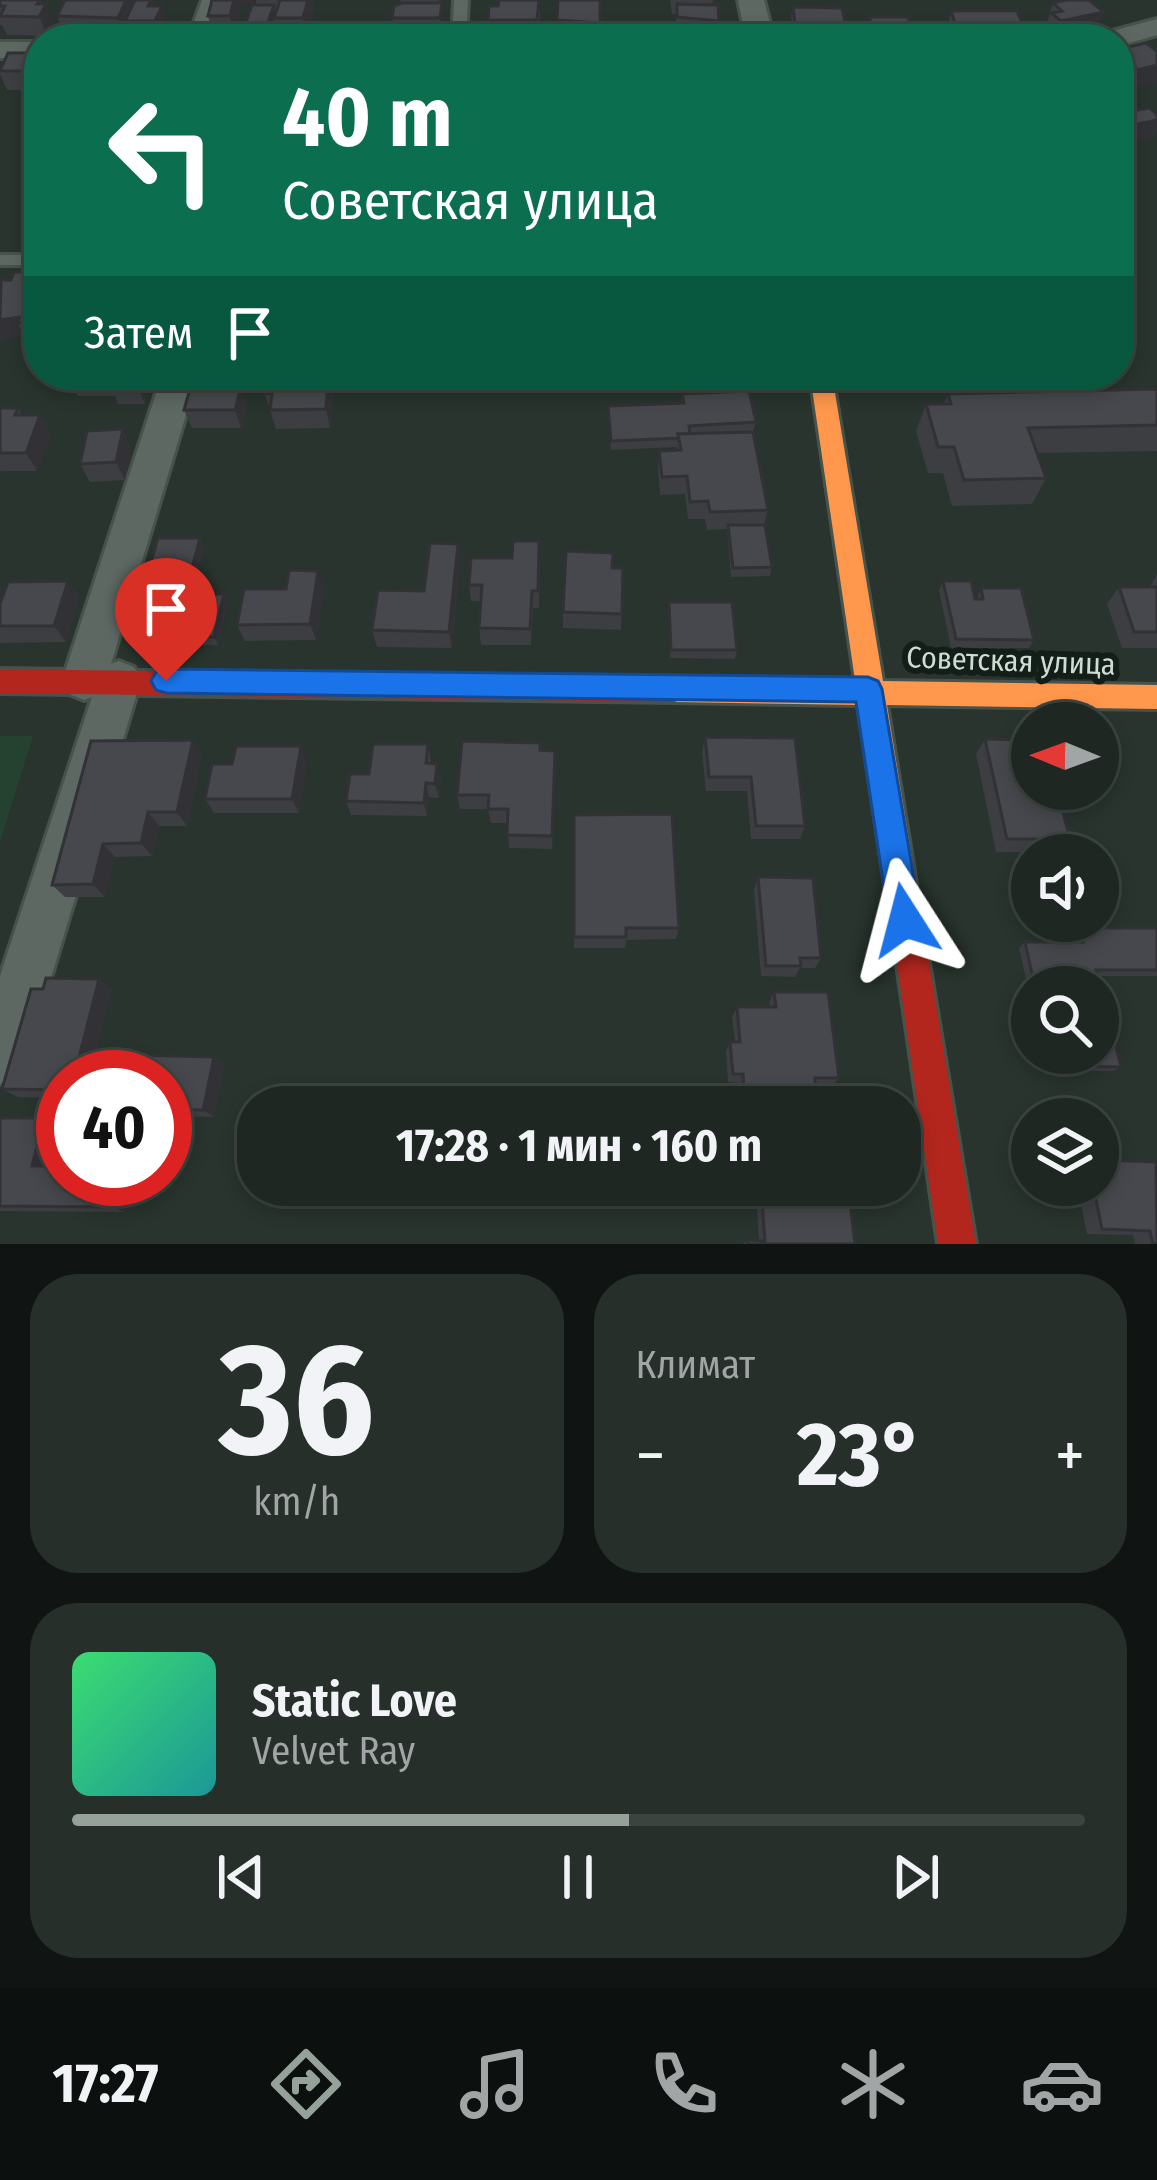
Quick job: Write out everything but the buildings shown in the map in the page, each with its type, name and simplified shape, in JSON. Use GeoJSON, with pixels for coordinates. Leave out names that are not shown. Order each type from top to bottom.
{"type":"FeatureCollection","features":[{"type":"Feature","properties":{"kind":"street"},"geometry":{"type":"LineString","coordinates":[[0,1057],[176,390]]}},
{"type":"Feature","properties":{"kind":"street"},"geometry":{"type":"LineString","coordinates":[[823,390],[957,1244]]}},
{"type":"Feature","properties":{"kind":"street","name":"Советская улица"},"geometry":{"type":"LineString","coordinates":[[0,681],[868,689],[1157,697]]}},
{"type":"Feature","properties":{"kind":"shaded area"},"geometry":{"type":"Polygon","coordinates":[[[0,736],[33,736],[0,842],[0,736]]]}},
{"type":"Feature","properties":{"kind":"traffic: slow"},"geometry":{"type":"LineString","coordinates":[[823,390],[911,951]]}},
{"type":"Feature","properties":{"kind":"traffic: slow"},"geometry":{"type":"LineString","coordinates":[[674,690],[1157,697]]}},
{"type":"Feature","properties":{"kind":"traffic: jam"},"geometry":{"type":"LineString","coordinates":[[0,681],[674,690]]}},
{"type":"Feature","properties":{"kind":"traffic: jam"},"geometry":{"type":"LineString","coordinates":[[911,951],[957,1244]]}},
{"type":"Feature","properties":{"kind":"route"},"geometry":{"type":"LineString","coordinates":[[166,681],[868,689],[905,920]]}}]}
